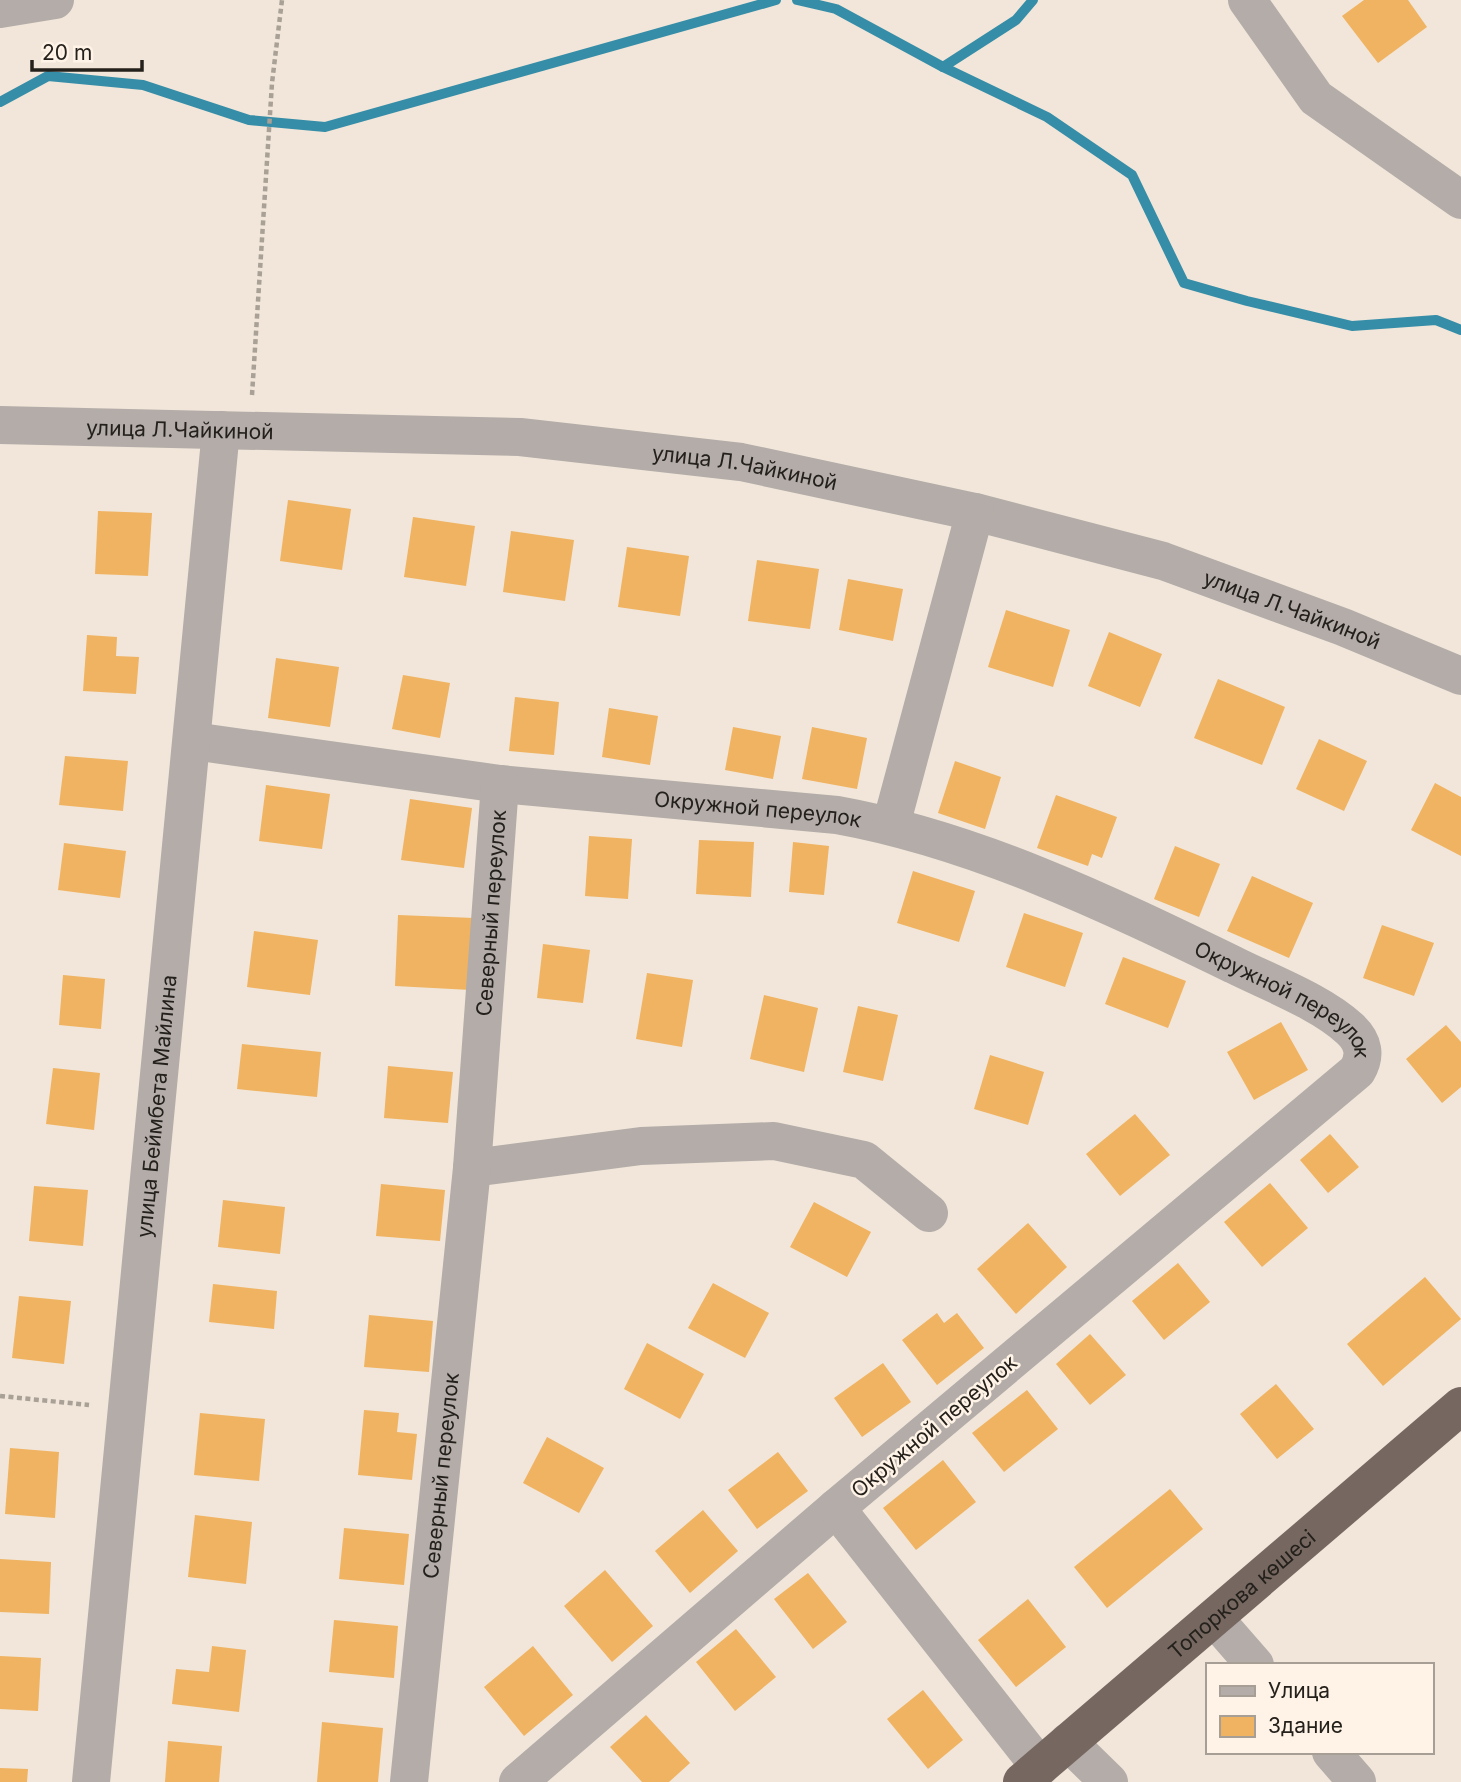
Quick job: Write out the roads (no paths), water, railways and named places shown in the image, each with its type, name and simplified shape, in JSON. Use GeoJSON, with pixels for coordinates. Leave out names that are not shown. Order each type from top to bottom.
{"type":"FeatureCollection","features":[{"type":"Feature","properties":{"kind":"highway","name":"Топоркова көшесі"},"geometry":{"type":"LineString","coordinates":[[1031,1774],[1461,1406]]}},
{"type":"Feature","properties":{"kind":"street"},"geometry":{"type":"LineString","coordinates":[[0,9],[55,0]]}},
{"type":"Feature","properties":{"kind":"street"},"geometry":{"type":"LineString","coordinates":[[1252,2],[1316,98],[1461,200]]}},
{"type":"Feature","properties":{"kind":"street","name":"улица Л.Чайкиной"},"geometry":{"type":"LineString","coordinates":[[0,425],[520,437],[741,462],[975,512],[1163,561],[1343,627],[1461,676]]}},
{"type":"Feature","properties":{"kind":"street","name":"улица Беймбета Майлина"},"geometry":{"type":"LineString","coordinates":[[91,1782],[193,741],[235,431]]}},
{"type":"Feature","properties":{"kind":"street"},"geometry":{"type":"LineString","coordinates":[[891,825],[975,512]]}},
{"type":"Feature","properties":{"kind":"street","name":"Окружной переулок"},"geometry":{"type":"LineString","coordinates":[[193,741],[500,784],[838,815],[891,825],[989,858],[1149,924],[1304,999],[1351,1030],[1363,1048],[1363,1060],[1357,1072],[836,1508],[518,1782]]}},
{"type":"Feature","properties":{"kind":"street","name":"Северный переулок"},"geometry":{"type":"LineString","coordinates":[[409,1782],[472,1168],[500,784]]}},
{"type":"Feature","properties":{"kind":"street"},"geometry":{"type":"LineString","coordinates":[[472,1168],[641,1146],[774,1141],[864,1160],[929,1213]]}},
{"type":"Feature","properties":{"kind":"street"},"geometry":{"type":"LineString","coordinates":[[836,1508],[1031,1774]]}},
{"type":"Feature","properties":{"kind":"street"},"geometry":{"type":"LineString","coordinates":[[1214,1618],[1253,1663]]}},
{"type":"Feature","properties":{"kind":"street"},"geometry":{"type":"LineString","coordinates":[[1068,1742],[1109,1782]]}},
{"type":"Feature","properties":{"kind":"street"},"geometry":{"type":"LineString","coordinates":[[1333,1754],[1357,1782]]}},
{"type":"Feature","properties":{"kind":"waterway"},"geometry":{"type":"LineString","coordinates":[[0,102],[48,76],[143,85],[249,120],[325,127],[776,0]]}},
{"type":"Feature","properties":{"kind":"waterway"},"geometry":{"type":"LineString","coordinates":[[797,0],[836,9],[943,67],[1047,117],[1132,175],[1184,283],[1352,326],[1436,320],[1461,330]]}},
{"type":"Feature","properties":{"kind":"waterway"},"geometry":{"type":"LineString","coordinates":[[943,67],[1016,20],[1033,0]]}}]}
